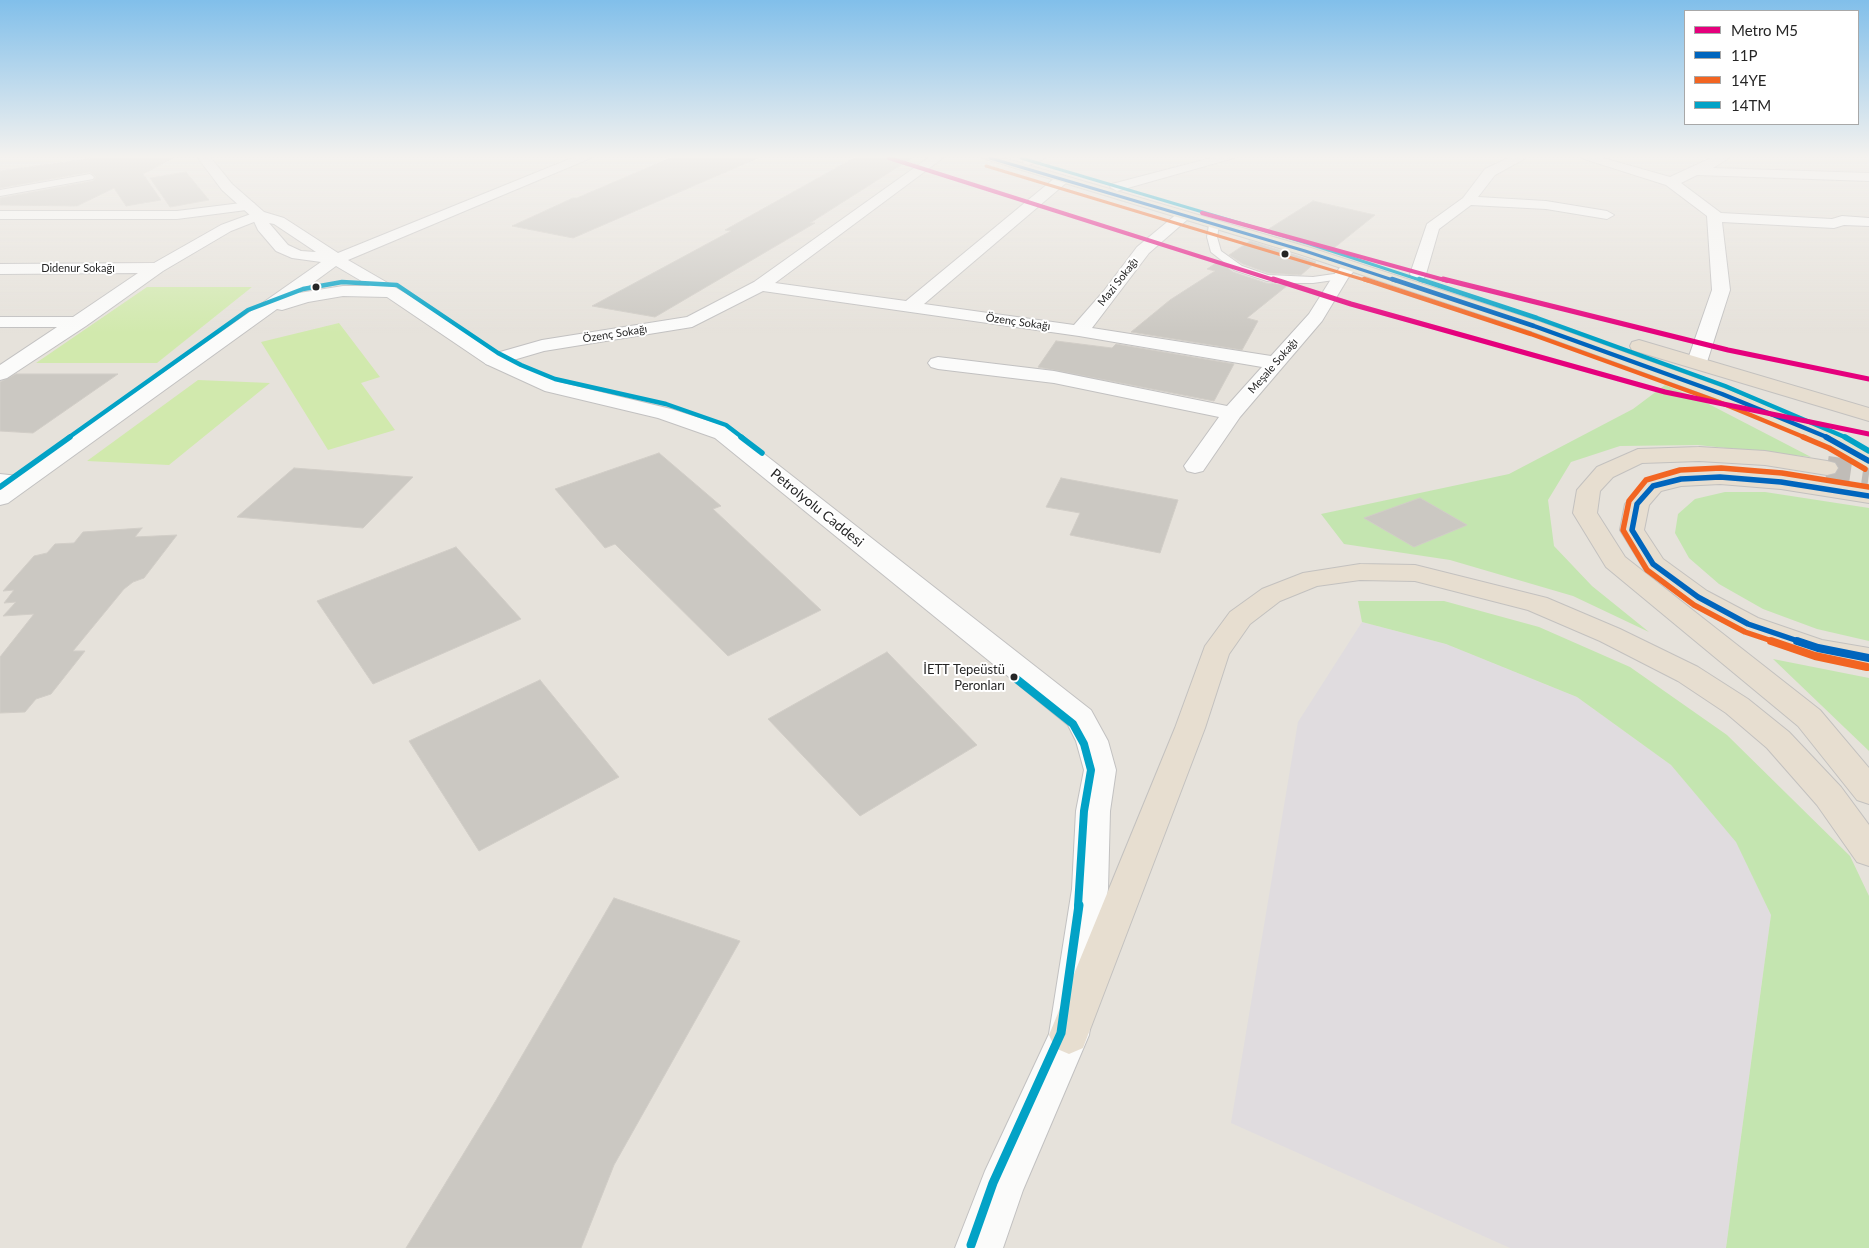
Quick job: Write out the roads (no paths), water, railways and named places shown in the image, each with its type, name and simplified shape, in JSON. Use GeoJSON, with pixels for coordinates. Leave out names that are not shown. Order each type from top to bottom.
{"type":"FeatureCollection","features":[{"type":"Feature","properties":{"kind":"highway"},"geometry":{"type":"LineString","coordinates":[[1639,346],[1869,414]]}},
{"type":"Feature","properties":{"kind":"highway"},"geometry":{"type":"LineString","coordinates":[[1827,468],[1765,458],[1699,454],[1638,456],[1605,472],[1589,490],[1586,513],[1615,562],[1809,718],[1869,791]]}},
{"type":"Feature","properties":{"kind":"highway"},"geometry":{"type":"LineString","coordinates":[[1869,496],[1781,482],[1720,477],[1681,479],[1653,486],[1637,504],[1632,530],[1653,564],[1698,597],[1748,624],[1818,648],[1869,658]]}},
{"type":"Feature","properties":{"kind":"highway"},"geometry":{"type":"LineString","coordinates":[[1069,1035],[1190,728],[1215,654],[1240,618],[1271,596],[1312,579],[1360,572],[1415,573],[1537,604],[1610,635],[1688,674],[1737,706],[1778,740],[1829,796],[1869,852]]}},
{"type":"Feature","properties":{"kind":"main road"},"geometry":{"type":"LineString","coordinates":[[1184,216],[1345,271],[1438,294],[1665,372],[1833,440],[1869,461]]}},
{"type":"Feature","properties":{"kind":"main road"},"geometry":{"type":"LineString","coordinates":[[1218,216],[1418,274],[1639,346],[1748,388],[1869,439]]}},
{"type":"Feature","properties":{"kind":"street"},"geometry":{"type":"LineString","coordinates":[[0,374],[80,322],[157,268],[244,216]]}},
{"type":"Feature","properties":{"kind":"street"},"geometry":{"type":"LineString","coordinates":[[257,216],[263,228],[282,248],[294,275],[279,297]]}},
{"type":"Feature","properties":{"kind":"street","name":"Petrolyolu Caddesi"},"geometry":{"type":"LineString","coordinates":[[268,216],[279,221],[336,259],[394,293],[493,360],[552,388],[664,413],[723,433],[1080,718],[1092,741],[1100,770],[1093,811],[1090,889],[1069,1035],[1001,1187],[979,1248]]}},
{"type":"Feature","properties":{"kind":"street"},"geometry":{"type":"LineString","coordinates":[[0,498],[9,482],[336,259],[442,216]]}},
{"type":"Feature","properties":{"kind":"street","name":"Özenç Sokağı"},"geometry":{"type":"LineString","coordinates":[[493,360],[542,346],[692,322],[760,286],[856,216]]}},
{"type":"Feature","properties":{"kind":"street"},"geometry":{"type":"LineString","coordinates":[[911,306],[1018,216]]}},
{"type":"Feature","properties":{"kind":"street","name":"Mazi Sokağı"},"geometry":{"type":"LineString","coordinates":[[1079,331],[1109,296],[1143,250],[1183,216]]}},
{"type":"Feature","properties":{"kind":"street"},"geometry":{"type":"LineString","coordinates":[[1418,274],[1432,226],[1446,216]]}},
{"type":"Feature","properties":{"kind":"street"},"geometry":{"type":"LineString","coordinates":[[1697,362],[1721,290],[1714,217],[1834,224],[1842,220],[1869,222]]}},
{"type":"Feature","properties":{"kind":"street"},"geometry":{"type":"LineString","coordinates":[[309,240],[329,244],[377,243]]}},
{"type":"Feature","properties":{"kind":"street"},"geometry":{"type":"LineString","coordinates":[[282,248],[298,255],[336,259]]}},
{"type":"Feature","properties":{"kind":"street","name":"Didenur Sokağı"},"geometry":{"type":"LineString","coordinates":[[0,269],[157,268]]}},
{"type":"Feature","properties":{"kind":"street","name":"Meşale Sokağı"},"geometry":{"type":"LineString","coordinates":[[1195,466],[1232,413],[1316,317],[1345,271]]}},
{"type":"Feature","properties":{"kind":"street","name":"Özenç Sokağı"},"geometry":{"type":"LineString","coordinates":[[760,286],[1079,331],[1276,363]]}},
{"type":"Feature","properties":{"kind":"street"},"geometry":{"type":"LineString","coordinates":[[252,318],[286,303],[321,294],[363,290],[394,293]]}},
{"type":"Feature","properties":{"kind":"street"},"geometry":{"type":"LineString","coordinates":[[0,322],[80,322]]}},
{"type":"Feature","properties":{"kind":"street"},"geometry":{"type":"LineString","coordinates":[[938,363],[1054,377],[1232,413]]}},
{"type":"Feature","properties":{"kind":"lane"},"geometry":{"type":"LineString","coordinates":[[1214,225],[1212,237],[1216,252],[1238,268],[1267,278],[1290,280],[1313,280],[1345,271]]}},
{"type":"Feature","properties":{"kind":"tunnel"},"geometry":{"type":"LineString","coordinates":[[1827,468],[1869,474]]}},
{"type":"Feature","properties":{"kind":"metro line","name":"M5"},"geometry":{"type":"LineString","coordinates":[[1073,216],[1351,304],[1665,392],[1869,434]]}},
{"type":"Feature","properties":{"kind":"metro line","name":"M5"},"geometry":{"type":"LineString","coordinates":[[1214,216],[1409,271],[1728,350],[1869,379]]}},
{"type":"Feature","properties":{"kind":"place","name":"İETT Tepeüstü Peronları"},"geometry":{"type":"Point","coordinates":[1014,677]}}]}
